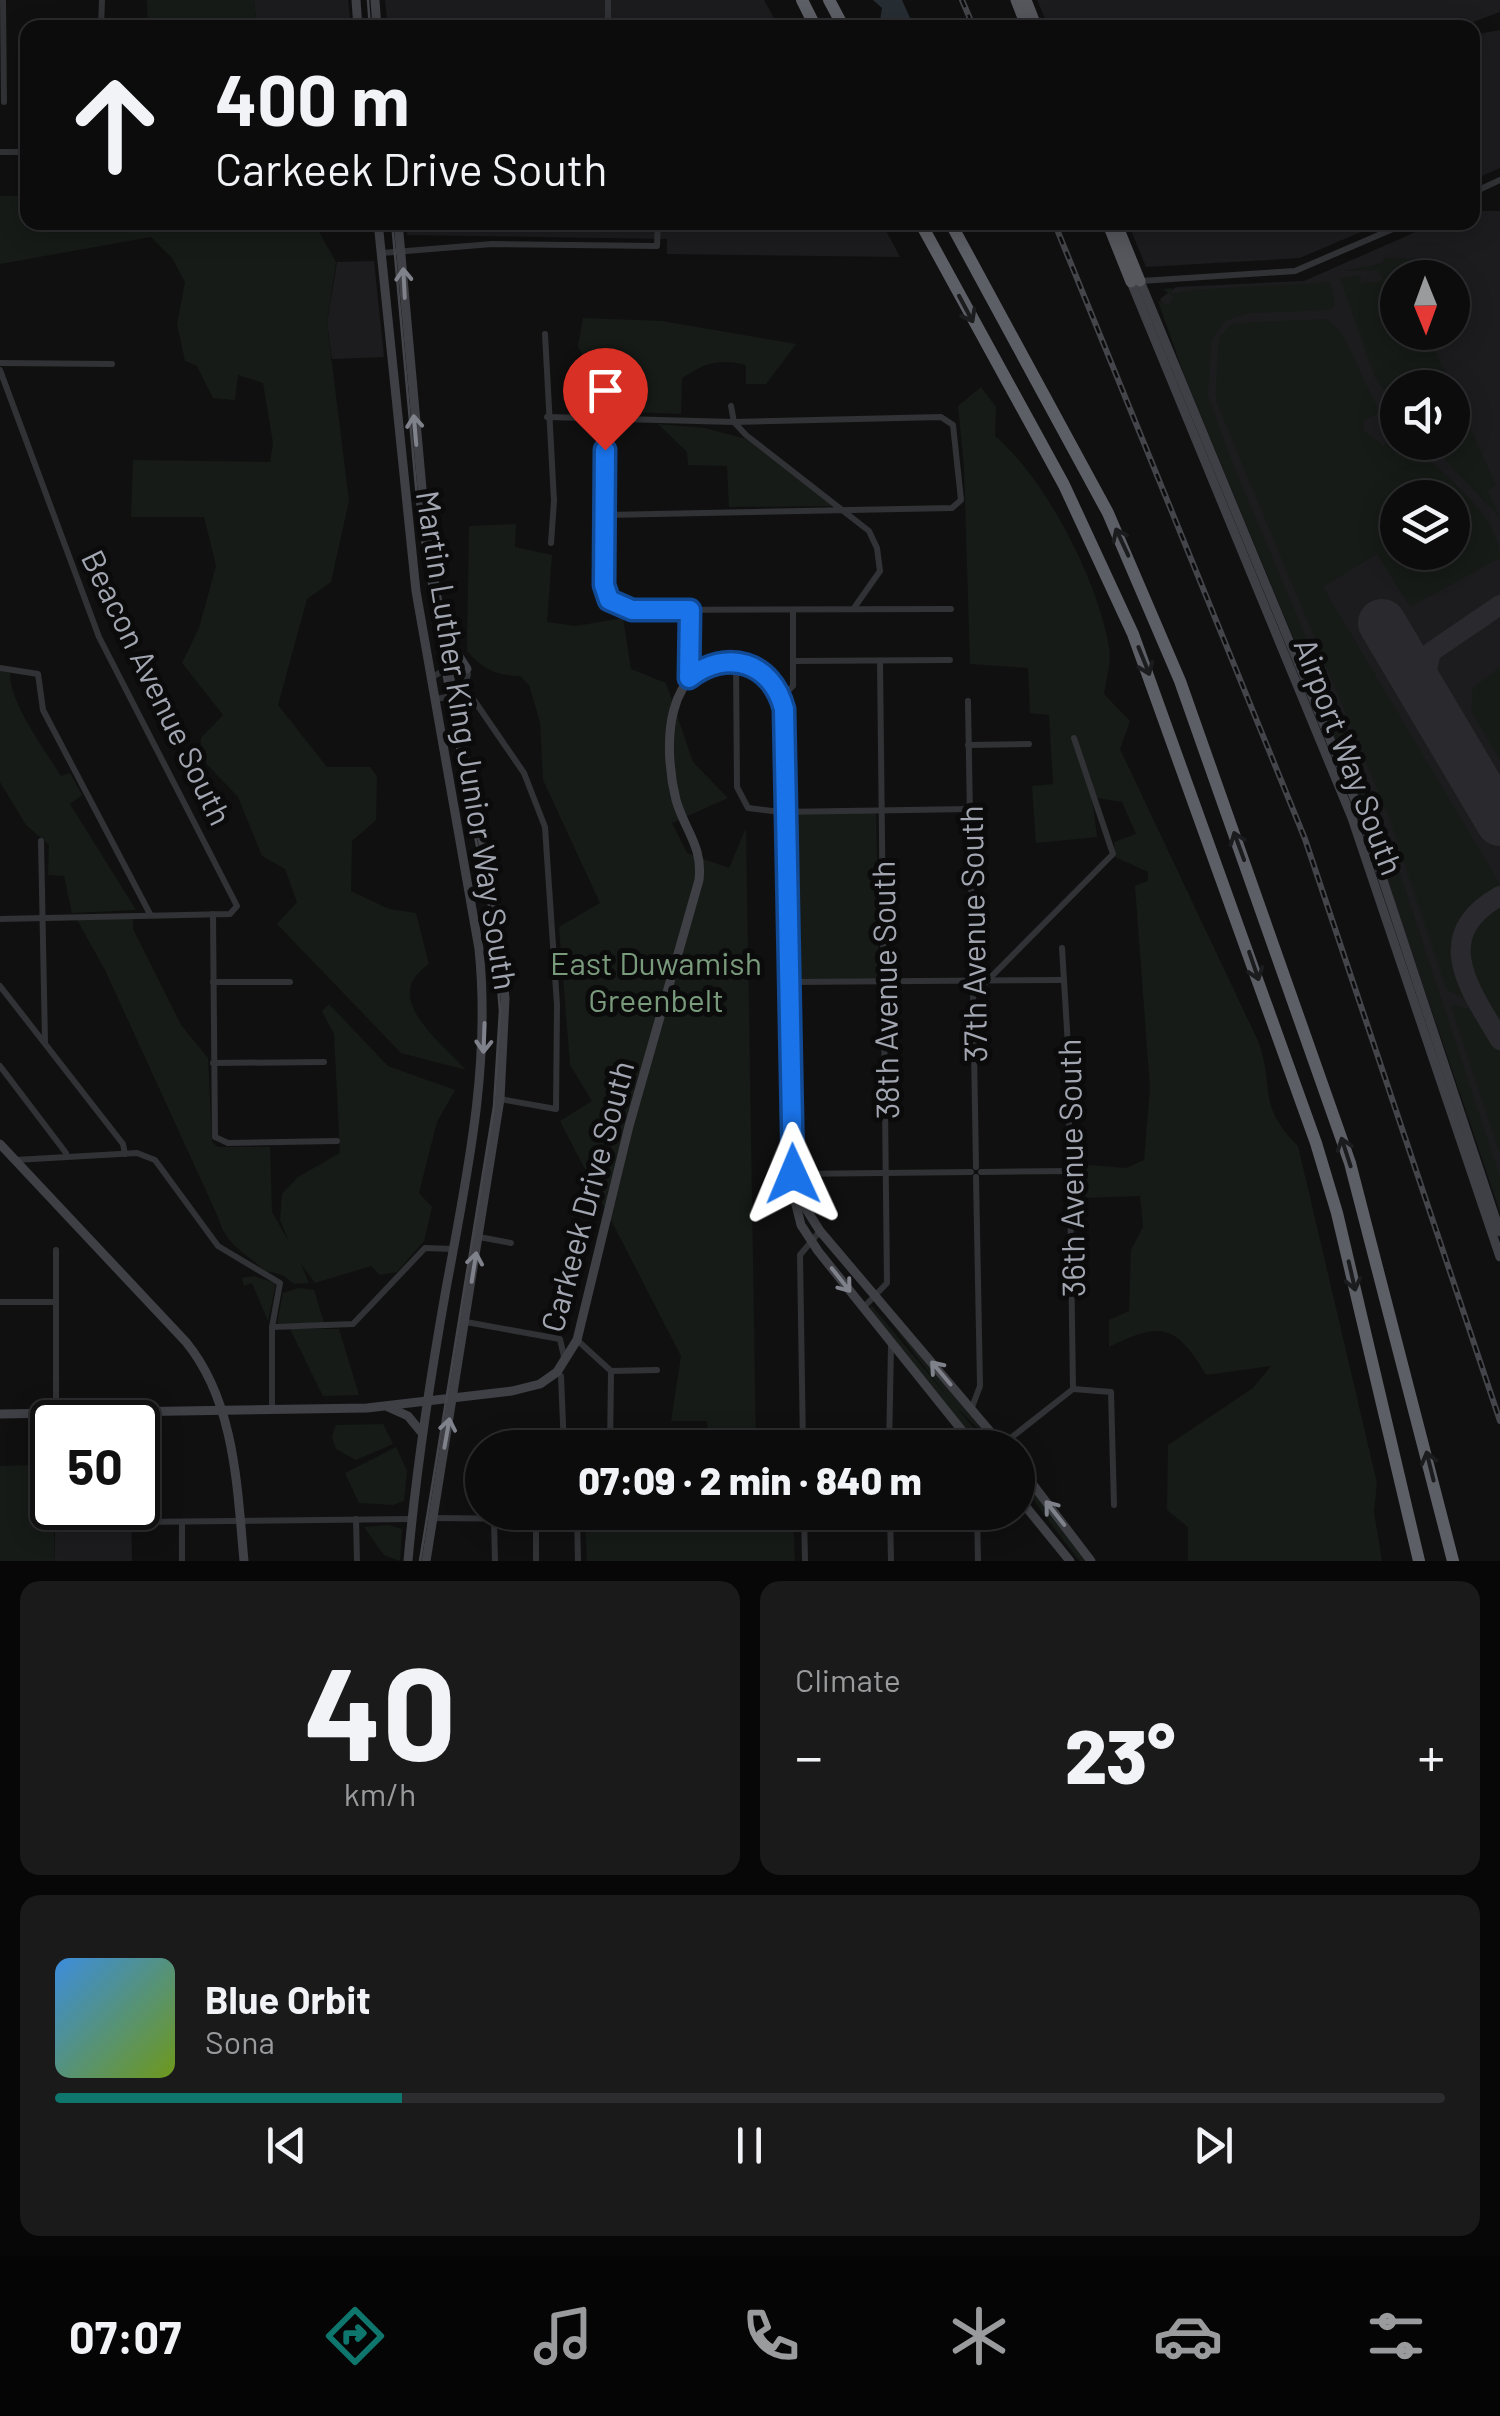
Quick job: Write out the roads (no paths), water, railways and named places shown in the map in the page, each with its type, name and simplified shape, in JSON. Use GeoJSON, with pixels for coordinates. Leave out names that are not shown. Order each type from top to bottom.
{"type":"FeatureCollection","features":[{"type":"Feature","properties":{"kind":"highway"},"geometry":{"type":"LineString","coordinates":[[924,230],[1064,486],[1157,693],[1332,1196],[1419,1561]]}},
{"type":"Feature","properties":{"kind":"highway"},"geometry":{"type":"LineString","coordinates":[[954,230],[1108,512],[1180,681],[1350,1163],[1454,1561]]}},
{"type":"Feature","properties":{"kind":"highway"},"geometry":{"type":"LineString","coordinates":[[1111,230],[1136,282]]}},
{"type":"Feature","properties":{"kind":"highway"},"geometry":{"type":"LineString","coordinates":[[1119,230],[1136,282]]}},
{"type":"Feature","properties":{"kind":"main road","name":"Martin Luther King Junior Way South"},"geometry":{"type":"LineString","coordinates":[[379,230],[405,506],[430,678],[479,948],[484,1009],[480,1090],[427,1401],[408,1561]]}},
{"type":"Feature","properties":{"kind":"main road","name":"Martin Luther King Junior Way South"},"geometry":{"type":"LineString","coordinates":[[399,230],[420,486],[452,696],[502,943],[505,1026],[500,1098],[480,1238],[426,1561]]}},
{"type":"Feature","properties":{"kind":"main road","name":"Airport Way South"},"geometry":{"type":"LineString","coordinates":[[1136,282],[1362,817],[1500,1232]]}},
{"type":"Feature","properties":{"kind":"main road","name":"Airport Way South"},"geometry":{"type":"LineString","coordinates":[[1136,282],[1352,818],[1500,1258]]}},
{"type":"Feature","properties":{"kind":"main road"},"geometry":{"type":"LineString","coordinates":[[442,628],[466,669]]}},
{"type":"Feature","properties":{"kind":"main road"},"geometry":{"type":"LineString","coordinates":[[689,678],[715,663],[736,660],[764,673],[781,698],[787,751],[793,1174],[798,1218],[810,1240],[961,1430]]}},
{"type":"Feature","properties":{"kind":"main road","name":"Carkeek Drive South"},"geometry":{"type":"LineString","coordinates":[[561,1367],[577,1340],[629,1126],[699,880],[699,848],[681,813],[672,774],[672,710],[689,678]]}},
{"type":"Feature","properties":{"kind":"main road"},"geometry":{"type":"LineString","coordinates":[[0,1144],[186,1342],[208,1372],[222,1410],[244,1561]]}},
{"type":"Feature","properties":{"kind":"main road"},"geometry":{"type":"LineString","coordinates":[[794,1190],[820,1230],[988,1430]]}},
{"type":"Feature","properties":{"kind":"main road"},"geometry":{"type":"LineString","coordinates":[[160,1411],[385,1406],[524,1390],[561,1367]]}},
{"type":"Feature","properties":{"kind":"main road"},"geometry":{"type":"LineString","coordinates":[[385,1406],[408,1416],[422,1434]]}},
{"type":"Feature","properties":{"kind":"main road"},"geometry":{"type":"LineString","coordinates":[[0,1414],[30,1413]]}},
{"type":"Feature","properties":{"kind":"main road"},"geometry":{"type":"LineString","coordinates":[[1035,1487],[1091,1561]]}},
{"type":"Feature","properties":{"kind":"main road"},"geometry":{"type":"LineString","coordinates":[[1035,1518],[1070,1561]]}},
{"type":"Feature","properties":{"kind":"street"},"geometry":{"type":"LineString","coordinates":[[4,0],[4,102]]}},
{"type":"Feature","properties":{"kind":"street"},"geometry":{"type":"LineString","coordinates":[[382,253],[492,244],[657,246],[658,230]]}},
{"type":"Feature","properties":{"kind":"street"},"geometry":{"type":"LineString","coordinates":[[1136,282],[1295,271],[1390,230]]}},
{"type":"Feature","properties":{"kind":"street"},"geometry":{"type":"LineString","coordinates":[[545,334],[554,501],[551,543]]}},
{"type":"Feature","properties":{"kind":"street"},"geometry":{"type":"LineString","coordinates":[[0,366],[112,364]]}},
{"type":"Feature","properties":{"kind":"street","name":"Beacon Avenue South"},"geometry":{"type":"LineString","coordinates":[[0,366],[93,624],[236,901],[236,910],[212,914]]}},
{"type":"Feature","properties":{"kind":"street"},"geometry":{"type":"LineString","coordinates":[[731,406],[734,422],[851,513],[875,540],[880,565],[875,582],[854,610]]}},
{"type":"Feature","properties":{"kind":"street"},"geometry":{"type":"LineString","coordinates":[[547,417],[734,422],[949,420],[959,446],[958,505],[934,510],[606,515]]}},
{"type":"Feature","properties":{"kind":"street"},"geometry":{"type":"LineString","coordinates":[[604,418],[604,585],[612,602],[632,610],[951,609]]}},
{"type":"Feature","properties":{"kind":"street"},"geometry":{"type":"LineString","coordinates":[[689,678],[690,610]]}},
{"type":"Feature","properties":{"kind":"street"},"geometry":{"type":"LineString","coordinates":[[781,698],[792,688],[793,611]]}},
{"type":"Feature","properties":{"kind":"street"},"geometry":{"type":"LineString","coordinates":[[736,660],[737,787],[748,808],[788,812],[970,809]]}},
{"type":"Feature","properties":{"kind":"street"},"geometry":{"type":"LineString","coordinates":[[793,661],[950,660]]}},
{"type":"Feature","properties":{"kind":"street","name":"38th Avenue South"},"geometry":{"type":"LineString","coordinates":[[878,1297],[888,1282],[880,661]]}},
{"type":"Feature","properties":{"kind":"street"},"geometry":{"type":"LineString","coordinates":[[430,678],[447,665],[466,669],[465,687],[524,774],[545,827],[558,1006],[556,1109],[500,1098]]}},
{"type":"Feature","properties":{"kind":"street"},"geometry":{"type":"LineString","coordinates":[[0,668],[38,674],[43,710],[150,914]]}},
{"type":"Feature","properties":{"kind":"street"},"geometry":{"type":"LineString","coordinates":[[434,700],[452,696],[465,687]]}},
{"type":"Feature","properties":{"kind":"street","name":"37th Avenue South"},"geometry":{"type":"LineString","coordinates":[[968,701],[980,1386],[971,1410]]}},
{"type":"Feature","properties":{"kind":"street"},"geometry":{"type":"LineString","coordinates":[[985,983],[1113,854],[1074,738]]}},
{"type":"Feature","properties":{"kind":"street"},"geometry":{"type":"LineString","coordinates":[[968,744],[1029,744]]}},
{"type":"Feature","properties":{"kind":"street"},"geometry":{"type":"LineString","coordinates":[[41,841],[44,1043]]}},
{"type":"Feature","properties":{"kind":"street"},"geometry":{"type":"LineString","coordinates":[[0,919],[212,914],[217,1140],[337,1141]]}},
{"type":"Feature","properties":{"kind":"street","name":"36th Avenue South"},"geometry":{"type":"LineString","coordinates":[[1062,948],[1062,980],[1067,989],[1074,1389]]}},
{"type":"Feature","properties":{"kind":"street"},"geometry":{"type":"LineString","coordinates":[[790,982],[972,984],[1062,980]]}},
{"type":"Feature","properties":{"kind":"street"},"geometry":{"type":"LineString","coordinates":[[213,982],[290,982]]}},
{"type":"Feature","properties":{"kind":"street"},"geometry":{"type":"LineString","coordinates":[[0,986],[123,1144],[125,1154]]}},
{"type":"Feature","properties":{"kind":"street"},"geometry":{"type":"LineString","coordinates":[[214,1063],[324,1062]]}},
{"type":"Feature","properties":{"kind":"street"},"geometry":{"type":"LineString","coordinates":[[0,1066],[67,1154]]}},
{"type":"Feature","properties":{"kind":"street"},"geometry":{"type":"LineString","coordinates":[[15,1160],[67,1154],[137,1154],[155,1160],[218,1246],[280,1284],[272,1327],[272,1410]]}},
{"type":"Feature","properties":{"kind":"street"},"geometry":{"type":"LineString","coordinates":[[793,1174],[1070,1172]]}},
{"type":"Feature","properties":{"kind":"street"},"geometry":{"type":"LineString","coordinates":[[803,1430],[800,1255],[820,1230]]}},
{"type":"Feature","properties":{"kind":"street"},"geometry":{"type":"LineString","coordinates":[[480,1238],[510,1243]]}},
{"type":"Feature","properties":{"kind":"street"},"geometry":{"type":"LineString","coordinates":[[272,1327],[353,1324],[425,1248],[454,1250]]}},
{"type":"Feature","properties":{"kind":"street"},"geometry":{"type":"LineString","coordinates":[[52,1400],[56,1250]]}},
{"type":"Feature","properties":{"kind":"street"},"geometry":{"type":"LineString","coordinates":[[863,1308],[878,1297]]}},
{"type":"Feature","properties":{"kind":"street"},"geometry":{"type":"LineString","coordinates":[[0,1302],[56,1302]]}},
{"type":"Feature","properties":{"kind":"street"},"geometry":{"type":"LineString","coordinates":[[466,1322],[560,1339],[564,1430]]}},
{"type":"Feature","properties":{"kind":"street"},"geometry":{"type":"LineString","coordinates":[[577,1340],[612,1370],[657,1370]]}},
{"type":"Feature","properties":{"kind":"street"},"geometry":{"type":"LineString","coordinates":[[889,1430],[891,1345]]}},
{"type":"Feature","properties":{"kind":"street"},"geometry":{"type":"LineString","coordinates":[[610,1430],[612,1370]]}},
{"type":"Feature","properties":{"kind":"street"},"geometry":{"type":"LineString","coordinates":[[1021,1430],[1074,1389],[1111,1392],[1114,1505]]}},
{"type":"Feature","properties":{"kind":"street"},"geometry":{"type":"LineString","coordinates":[[431,1518],[465,1519]]}},
{"type":"Feature","properties":{"kind":"street"},"geometry":{"type":"LineString","coordinates":[[356,1519],[357,1561]]}},
{"type":"Feature","properties":{"kind":"street"},"geometry":{"type":"LineString","coordinates":[[160,1523],[412,1519]]}},
{"type":"Feature","properties":{"kind":"street"},"geometry":{"type":"LineString","coordinates":[[182,1524],[182,1561]]}},
{"type":"Feature","properties":{"kind":"street"},"geometry":{"type":"LineString","coordinates":[[494,1530],[494,1561]]}},
{"type":"Feature","properties":{"kind":"street"},"geometry":{"type":"LineString","coordinates":[[536,1530],[536,1561]]}},
{"type":"Feature","properties":{"kind":"street"},"geometry":{"type":"LineString","coordinates":[[577,1530],[578,1561]]}},
{"type":"Feature","properties":{"kind":"street"},"geometry":{"type":"LineString","coordinates":[[804,1530],[804,1561]]}},
{"type":"Feature","properties":{"kind":"street"},"geometry":{"type":"LineString","coordinates":[[890,1530],[891,1561]]}},
{"type":"Feature","properties":{"kind":"street"},"geometry":{"type":"LineString","coordinates":[[977,1530],[978,1561]]}},
{"type":"Feature","properties":{"kind":"tram line"},"geometry":{"type":"LineString","coordinates":[[368,0],[369,20]]}},
{"type":"Feature","properties":{"kind":"tram line"},"geometry":{"type":"LineString","coordinates":[[393,230],[419,520],[449,707],[493,925],[500,1011],[494,1106],[420,1561]]}},
{"type":"Feature","properties":{"kind":"railway"},"geometry":{"type":"LineString","coordinates":[[962,0],[971,20]]}},
{"type":"Feature","properties":{"kind":"railway"},"geometry":{"type":"LineString","coordinates":[[1057,230],[1305,839],[1500,1421]]}},
{"type":"Feature","properties":{"kind":"park label","name":"East Duwamish Greenbelt"},"geometry":{"type":"Point","coordinates":[656,980]}}]}
